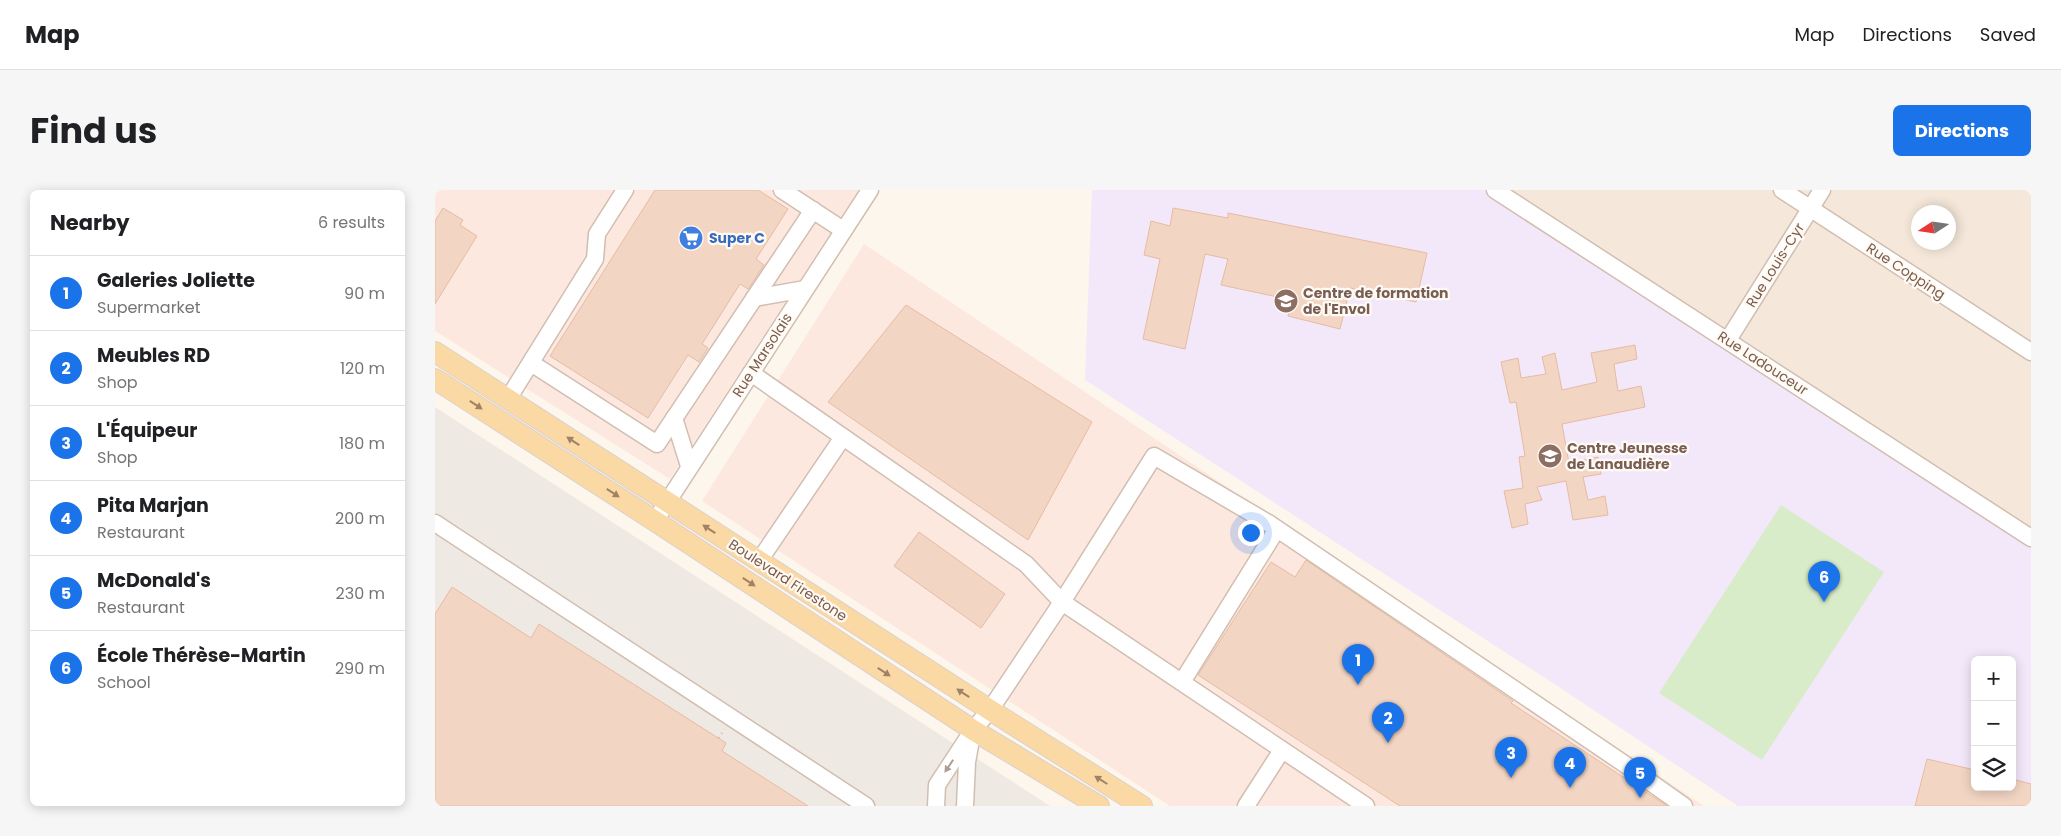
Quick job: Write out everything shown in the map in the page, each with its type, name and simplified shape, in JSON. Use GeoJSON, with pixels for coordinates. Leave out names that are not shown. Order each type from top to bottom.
{"type":"FeatureCollection","features":[{"type":"Feature","properties":{"kind":"main road","name":"Boulevard Firestone"},"geometry":{"type":"LineString","coordinates":[[435,352],[1142,806]]}},
{"type":"Feature","properties":{"kind":"main road","name":"Boulevard Firestone"},"geometry":{"type":"LineString","coordinates":[[435,379],[973,730],[1099,806]]}},
{"type":"Feature","properties":{"kind":"street"},"geometry":{"type":"LineString","coordinates":[[508,399],[595,259],[597,234],[625,190]]}},
{"type":"Feature","properties":{"kind":"street"},"geometry":{"type":"LineString","coordinates":[[782,190],[843,230]]}},
{"type":"Feature","properties":{"kind":"street","name":"Rue Marsolais"},"geometry":{"type":"LineString","coordinates":[[655,521],[870,190]]}},
{"type":"Feature","properties":{"kind":"street","name":"Rue Ladouceur"},"geometry":{"type":"LineString","coordinates":[[1495,190],[2031,538]]}},
{"type":"Feature","properties":{"kind":"street","name":"Rue Copping"},"geometry":{"type":"LineString","coordinates":[[1782,190],[2031,352]]}},
{"type":"Feature","properties":{"kind":"street","name":"Rue Louis-Cyr"},"geometry":{"type":"LineString","coordinates":[[1728,340],[1822,190]]}},
{"type":"Feature","properties":{"kind":"street"},"geometry":{"type":"LineString","coordinates":[[531,363],[657,444],[813,210]]}},
{"type":"Feature","properties":{"kind":"street"},"geometry":{"type":"LineString","coordinates":[[754,298],[805,290]]}},
{"type":"Feature","properties":{"kind":"street"},"geometry":{"type":"LineString","coordinates":[[751,373],[1026,564],[1062,602],[1366,806]]}},
{"type":"Feature","properties":{"kind":"street"},"geometry":{"type":"LineString","coordinates":[[675,418],[689,466]]}},
{"type":"Feature","properties":{"kind":"street"},"geometry":{"type":"LineString","coordinates":[[759,561],[843,437]]}},
{"type":"Feature","properties":{"kind":"street"},"geometry":{"type":"LineString","coordinates":[[936,806],[937,785],[1062,602],[1154,456],[1277,529],[1684,806]]}},
{"type":"Feature","properties":{"kind":"street"},"geometry":{"type":"LineString","coordinates":[[435,523],[866,806]]}},
{"type":"Feature","properties":{"kind":"street"},"geometry":{"type":"LineString","coordinates":[[1182,682],[1277,529]]}},
{"type":"Feature","properties":{"kind":"street"},"geometry":{"type":"LineString","coordinates":[[965,806],[967,762],[973,730]]}},
{"type":"Feature","properties":{"kind":"street"},"geometry":{"type":"LineString","coordinates":[[1246,806],[1282,750]]}},
{"type":"Feature","properties":{"kind":"path"},"geometry":{"type":"LineString","coordinates":[[719,738],[727,725]]}},
{"type":"Feature","properties":{"kind":"shaded area"},"geometry":{"type":"Polygon","coordinates":[[[435,190],[859,190],[670,479],[435,331],[435,190]]]}},
{"type":"Feature","properties":{"kind":"shaded area"},"geometry":{"type":"Polygon","coordinates":[[[1092,190],[1483,190],[2031,545],[2031,806],[1738,806],[1559,687],[1085,380],[1092,190]]]}},
{"type":"Feature","properties":{"kind":"shaded area"},"geometry":{"type":"Polygon","coordinates":[[[1512,190],[2031,190],[2031,531],[1729,331],[1512,190]]]}},
{"type":"Feature","properties":{"kind":"shaded area"},"geometry":{"type":"Polygon","coordinates":[[[864,244],[1704,806],[1170,806],[702,501],[864,244]]]}},
{"type":"Feature","properties":{"kind":"shaded area"},"geometry":{"type":"Polygon","coordinates":[[[435,407],[1050,806],[435,806],[435,407]]]}},
{"type":"Feature","properties":{"kind":"green space"},"geometry":{"type":"Polygon","coordinates":[[[1781,505],[1884,572],[1762,760],[1659,693],[1781,505]]]}},
{"type":"Feature","properties":{"kind":"building"},"geometry":{"type":"Polygon","coordinates":[[[655,190],[758,190],[788,209],[756,259],[764,265],[748,289],[740,284],[702,344],[708,348],[699,362],[688,355],[648,418],[550,356],[655,190]]]}},
{"type":"Feature","properties":{"kind":"building"},"geometry":{"type":"Polygon","coordinates":[[[443,208],[463,220],[460,225],[477,236],[435,304],[435,221],[443,208]]]}},
{"type":"Feature","properties":{"kind":"building"},"geometry":{"type":"Polygon","coordinates":[[[1173,208],[1228,218],[1228,213],[1427,253],[1416,302],[1350,288],[1340,329],[1288,316],[1292,300],[1221,285],[1228,259],[1205,254],[1185,349],[1143,339],[1160,259],[1144,255],[1151,221],[1170,226],[1173,208]]]}},
{"type":"Feature","properties":{"kind":"building"},"geometry":{"type":"Polygon","coordinates":[[[906,305],[1092,422],[1028,540],[828,402],[906,305]]]}},
{"type":"Feature","properties":{"kind":"building"},"geometry":{"type":"Polygon","coordinates":[[[1635,345],[1637,359],[1614,364],[1618,391],[1641,386],[1645,407],[1562,424],[1569,463],[1598,457],[1601,474],[1583,477],[1588,500],[1605,496],[1608,515],[1573,520],[1566,481],[1537,487],[1542,500],[1525,504],[1528,524],[1512,528],[1504,491],[1523,488],[1519,457],[1525,456],[1516,402],[1510,403],[1501,362],[1518,358],[1521,378],[1546,374],[1542,357],[1555,353],[1562,390],[1597,382],[1591,353],[1635,345]]]}},
{"type":"Feature","properties":{"kind":"building"},"geometry":{"type":"Polygon","coordinates":[[[919,532],[1005,594],[981,628],[894,566],[919,532]]]}},
{"type":"Feature","properties":{"kind":"building"},"geometry":{"type":"Polygon","coordinates":[[[1306,560],[1513,701],[1511,703],[1667,806],[1400,806],[1198,675],[1271,562],[1295,577],[1306,560]]]}},
{"type":"Feature","properties":{"kind":"building"},"geometry":{"type":"Polygon","coordinates":[[[452,587],[531,638],[539,624],[726,743],[722,751],[808,806],[435,806],[435,614],[452,587]]]}},
{"type":"Feature","properties":{"kind":"building"},"geometry":{"type":"Polygon","coordinates":[[[1927,759],[1971,769],[1971,791],[2016,791],[2016,780],[2031,784],[2031,806],[1915,806],[1927,759]]]}},
{"type":"Feature","properties":{"kind":"place","name":"Super C"},"geometry":{"type":"Point","coordinates":[691,238]}},
{"type":"Feature","properties":{"kind":"place","name":"Centre de formation de l'Envol"},"geometry":{"type":"Point","coordinates":[1286,301]}},
{"type":"Feature","properties":{"kind":"place","name":"Centre Jeunesse de Lanaudière"},"geometry":{"type":"Point","coordinates":[1550,456]}},
{"type":"Feature","properties":{"kind":"place","name":"École Thérèse-Martin"},"geometry":{"type":"Point","coordinates":[1824,602]}},
{"type":"Feature","properties":{"kind":"place","name":"Galeries Joliette"},"geometry":{"type":"Point","coordinates":[1358,685]}},
{"type":"Feature","properties":{"kind":"place","name":"Meubles RD"},"geometry":{"type":"Point","coordinates":[1388,743]}},
{"type":"Feature","properties":{"kind":"place","name":"L'Équipeur"},"geometry":{"type":"Point","coordinates":[1511,778]}},
{"type":"Feature","properties":{"kind":"place","name":"Pita Marjan"},"geometry":{"type":"Point","coordinates":[1570,788]}},
{"type":"Feature","properties":{"kind":"place","name":"McDonald's"},"geometry":{"type":"Point","coordinates":[1640,798]}}]}
